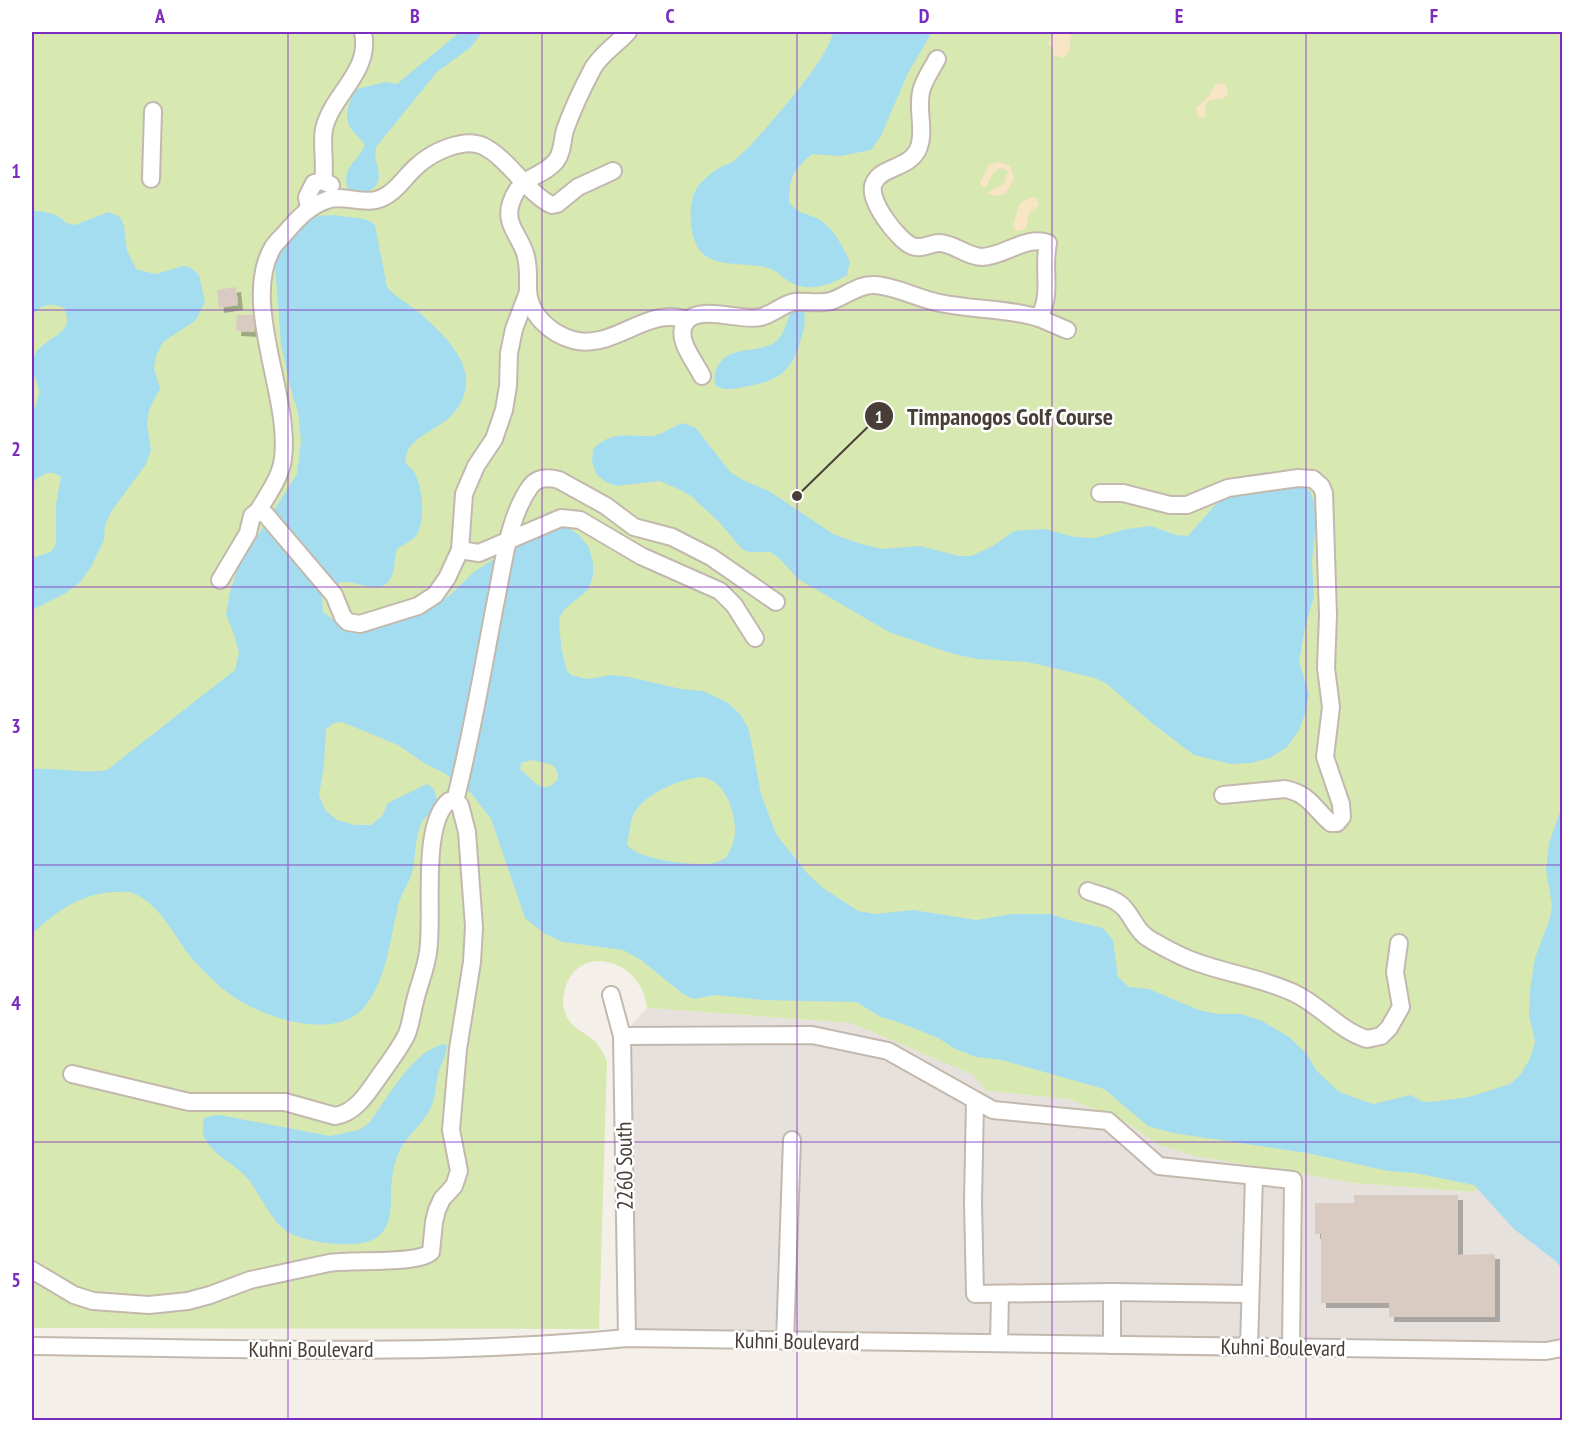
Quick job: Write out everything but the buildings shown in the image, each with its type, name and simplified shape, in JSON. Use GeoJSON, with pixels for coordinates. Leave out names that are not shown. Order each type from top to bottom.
{"type":"FeatureCollection","features":[{"type":"Feature","properties":{"kind":"street"},"geometry":{"type":"LineString","coordinates":[[323,181],[324,131],[330,113],[352,81],[361,60],[363,32]]}},
{"type":"Feature","properties":{"kind":"street"},"geometry":{"type":"LineString","coordinates":[[262,513],[334,595],[343,617],[352,624],[360,624],[418,606],[435,596],[460,550],[464,494],[476,466],[494,439],[504,410],[508,386],[509,353],[527,312],[528,263],[509,219],[509,210],[515,193],[524,181],[556,161],[562,149],[564,132],[594,66],[628,32]]}},
{"type":"Feature","properties":{"kind":"street"},"geometry":{"type":"LineString","coordinates":[[937,59],[921,91],[921,135],[918,149],[909,160],[881,175],[874,182],[872,190],[874,199],[891,225],[908,243],[916,247],[938,243],[970,255],[984,257],[1032,241],[1048,243],[1044,260],[1048,290],[1039,318]]}},
{"type":"Feature","properties":{"kind":"street"},"geometry":{"type":"LineString","coordinates":[[151,179],[153,111]]}},
{"type":"Feature","properties":{"kind":"street"},"geometry":{"type":"LineString","coordinates":[[220,580],[248,533],[252,516],[262,513],[279,475],[283,457],[283,425],[264,329],[265,275],[273,248],[298,218],[309,209],[335,197],[363,202],[378,200],[393,191],[426,158],[469,142],[490,150],[552,205],[557,204],[578,187],[613,171]]}},
{"type":"Feature","properties":{"kind":"street"},"geometry":{"type":"LineString","coordinates":[[309,209],[308,193],[314,183],[323,181],[332,186],[335,197]]}},
{"type":"Feature","properties":{"kind":"street"},"geometry":{"type":"LineString","coordinates":[[527,312],[562,336],[585,343],[611,338],[640,324],[658,319],[672,317],[687,320],[700,315],[723,314],[750,318],[760,317],[794,302],[831,301],[868,285],[874,285],[939,303],[1010,311],[1039,318],[1067,330]]}},
{"type":"Feature","properties":{"kind":"street"},"geometry":{"type":"LineString","coordinates":[[687,320],[682,328],[683,340],[702,376]]}},
{"type":"Feature","properties":{"kind":"street"},"geometry":{"type":"LineString","coordinates":[[32,1270],[74,1295],[93,1301],[149,1305],[188,1301],[250,1280],[342,1260],[412,1259],[423,1257],[431,1252],[437,1210],[442,1199],[454,1186],[459,1171],[451,1130],[458,1049],[472,962],[474,927],[467,832],[456,796],[508,545],[523,499],[537,480],[551,478],[606,506],[634,527],[672,537],[711,557],[776,602]]}},
{"type":"Feature","properties":{"kind":"street"},"geometry":{"type":"LineString","coordinates":[[1100,493],[1123,494],[1170,505],[1187,505],[1228,489],[1298,478],[1313,479],[1321,486],[1324,493],[1328,615],[1326,668],[1331,706],[1324,758],[1341,804],[1342,817],[1337,823],[1331,823],[1308,799],[1293,790],[1223,795]]}},
{"type":"Feature","properties":{"kind":"street"},"geometry":{"type":"LineString","coordinates":[[460,550],[479,553],[508,545],[561,518],[580,520],[641,556],[720,591],[734,605],[755,638]]}},
{"type":"Feature","properties":{"kind":"street"},"geometry":{"type":"LineString","coordinates":[[72,1074],[189,1102],[285,1102],[335,1116],[354,1107],[387,1065],[409,1029],[428,954],[431,929],[430,864],[437,822],[445,804],[456,796]]}},
{"type":"Feature","properties":{"kind":"street"},"geometry":{"type":"LineString","coordinates":[[1088,891],[1117,902],[1149,939],[1188,959],[1267,982],[1295,993],[1347,1029],[1367,1039],[1381,1036],[1389,1028],[1401,1007],[1395,972],[1399,943]]}},
{"type":"Feature","properties":{"kind":"street","name":"2260 South"},"geometry":{"type":"LineString","coordinates":[[611,995],[622,1036],[627,1338]]}},
{"type":"Feature","properties":{"kind":"street"},"geometry":{"type":"LineString","coordinates":[[622,1036],[812,1035],[888,1051],[993,1110],[1108,1121],[1159,1166],[1293,1180],[1291,1348]]}},
{"type":"Feature","properties":{"kind":"street"},"geometry":{"type":"LineString","coordinates":[[975,1101],[975,1294],[1112,1292],[1250,1294]]}},
{"type":"Feature","properties":{"kind":"street"},"geometry":{"type":"LineString","coordinates":[[785,1341],[792,1140]]}},
{"type":"Feature","properties":{"kind":"street"},"geometry":{"type":"LineString","coordinates":[[1248,1347],[1254,1176]]}},
{"type":"Feature","properties":{"kind":"street"},"geometry":{"type":"LineString","coordinates":[[1112,1292],[1112,1345]]}},
{"type":"Feature","properties":{"kind":"street"},"geometry":{"type":"LineString","coordinates":[[999,1343],[1000,1294]]}},
{"type":"Feature","properties":{"kind":"street","name":"Kuhni Boulevard"},"geometry":{"type":"LineString","coordinates":[[32,1346],[357,1350],[572,1344],[627,1338],[1546,1351],[1563,1348]]}},
{"type":"Feature","properties":{"kind":"shaded area"},"geometry":{"type":"Polygon","coordinates":[[[647,1008],[851,1023],[975,1075],[986,1091],[1069,1099],[1127,1123],[1159,1145],[1195,1156],[1353,1183],[1472,1192],[1562,1051],[1562,1356],[1546,1351],[627,1338],[622,1036],[647,1008]]]}},
{"type":"Feature","properties":{"kind":"green space"},"geometry":{"type":"Polygon","coordinates":[[[32,32],[1562,32],[1562,1051],[1523,1159],[1472,1192],[1353,1183],[1195,1156],[1159,1145],[1127,1123],[1069,1099],[986,1091],[974,1075],[851,1023],[647,1008],[642,990],[625,970],[602,961],[590,962],[580,967],[571,976],[565,989],[563,1003],[569,1021],[596,1042],[607,1061],[599,1329],[32,1328],[32,32]]]}},
{"type":"Feature","properties":{"kind":"sand"},"geometry":{"type":"Polygon","coordinates":[[[1057,32],[1066,32],[1071,36],[1069,52],[1063,58],[1053,55],[1053,48],[1048,44],[1052,35],[1057,32]]]}},
{"type":"Feature","properties":{"kind":"sand"},"geometry":{"type":"Polygon","coordinates":[[[1225,84],[1228,90],[1227,96],[1210,100],[1206,104],[1205,117],[1198,117],[1196,108],[1209,96],[1215,85],[1225,84]]]}},
{"type":"Feature","properties":{"kind":"sand"},"geometry":{"type":"Polygon","coordinates":[[[998,162],[1010,166],[1014,178],[1006,193],[997,196],[988,194],[1004,184],[1008,171],[1002,168],[996,171],[986,187],[980,182],[989,165],[998,162]]]}},
{"type":"Feature","properties":{"kind":"sand"},"geometry":{"type":"Polygon","coordinates":[[[1032,197],[1037,198],[1039,205],[1028,215],[1025,229],[1016,231],[1013,225],[1020,203],[1032,197]]]}},
{"type":"Feature","properties":{"kind":"water"},"geometry":{"type":"Polygon","coordinates":[[[460,32],[482,32],[471,47],[437,72],[376,147],[379,175],[376,186],[364,192],[348,189],[346,181],[348,170],[365,145],[347,120],[349,104],[357,89],[385,82],[397,84],[460,32]]]}},
{"type":"Feature","properties":{"kind":"water"},"geometry":{"type":"Polygon","coordinates":[[[834,32],[932,32],[908,73],[881,136],[871,150],[840,156],[812,154],[793,175],[789,203],[799,211],[820,220],[831,230],[850,262],[847,275],[826,285],[803,287],[765,267],[723,262],[707,257],[696,244],[693,234],[691,213],[694,193],[705,179],[735,160],[761,134],[812,71],[825,52],[834,32]]]}},
{"type":"Feature","properties":{"kind":"water"},"geometry":{"type":"Polygon","coordinates":[[[32,211],[50,213],[66,223],[75,225],[109,212],[120,217],[124,225],[127,251],[136,269],[155,274],[183,266],[190,267],[199,275],[205,302],[196,320],[163,342],[156,356],[154,368],[160,389],[149,410],[147,424],[151,450],[146,464],[111,512],[105,525],[104,540],[91,567],[80,582],[66,593],[32,610],[32,558],[51,552],[56,544],[56,504],[61,477],[49,473],[42,475],[32,483],[31,426],[39,392],[31,366],[36,352],[62,331],[67,318],[64,308],[54,305],[39,309],[32,316],[32,211]]]}},
{"type":"Feature","properties":{"kind":"water"},"geometry":{"type":"Polygon","coordinates":[[[318,216],[361,218],[375,225],[387,287],[429,321],[452,345],[465,373],[466,387],[461,402],[450,417],[409,448],[405,461],[414,472],[420,486],[421,521],[416,536],[397,549],[391,578],[386,584],[375,587],[341,582],[322,597],[323,612],[349,628],[414,615],[449,596],[475,571],[509,550],[555,525],[567,527],[578,534],[589,547],[593,576],[588,590],[560,616],[562,651],[567,671],[571,675],[587,679],[612,675],[681,689],[703,691],[727,702],[741,715],[749,730],[761,794],[776,834],[807,873],[823,888],[858,911],[875,914],[913,910],[976,920],[1013,914],[1051,914],[1103,928],[1113,940],[1118,977],[1129,987],[1149,989],[1199,1010],[1218,1014],[1241,1014],[1262,1021],[1289,1037],[1307,1054],[1316,1070],[1339,1092],[1373,1104],[1411,1095],[1421,1101],[1430,1102],[1469,1097],[1510,1084],[1521,1074],[1530,1058],[1535,1042],[1529,1015],[1530,990],[1535,958],[1550,918],[1552,905],[1546,870],[1549,843],[1562,806],[1562,1271],[1557,1262],[1514,1229],[1474,1185],[1415,1173],[1388,1171],[1307,1153],[1173,1133],[1148,1126],[1104,1089],[1002,1060],[976,1057],[955,1049],[938,1038],[881,1017],[856,1002],[762,1000],[715,995],[694,999],[683,994],[641,960],[623,950],[563,942],[545,934],[525,918],[491,819],[471,793],[444,773],[424,763],[398,745],[342,722],[334,723],[326,729],[324,766],[319,795],[325,810],[337,820],[355,825],[371,825],[382,816],[388,803],[427,784],[434,789],[437,802],[419,829],[412,873],[398,904],[378,985],[366,1005],[354,1016],[323,1025],[305,1024],[269,1015],[240,1001],[216,984],[196,963],[152,906],[131,892],[106,893],[83,899],[61,910],[32,934],[32,769],[107,770],[235,670],[239,653],[226,615],[230,592],[239,565],[297,474],[301,441],[298,412],[281,344],[275,265],[280,247],[298,229],[318,216]],[[532,760],[521,763],[520,769],[538,785],[547,787],[558,779],[558,773],[553,765],[532,760]],[[703,777],[685,780],[665,788],[640,805],[633,815],[627,845],[653,858],[677,862],[710,864],[726,858],[735,831],[731,806],[723,791],[711,780],[703,777]]]}},
{"type":"Feature","properties":{"kind":"water"},"geometry":{"type":"Polygon","coordinates":[[[800,308],[805,315],[802,336],[793,360],[782,374],[766,382],[733,389],[716,386],[715,372],[724,358],[775,342],[783,332],[792,310],[800,308]]]}},
{"type":"Feature","properties":{"kind":"water"},"geometry":{"type":"Polygon","coordinates":[[[683,423],[696,428],[730,472],[769,491],[833,534],[882,549],[920,546],[959,556],[971,556],[993,546],[1014,531],[1044,529],[1075,537],[1095,538],[1127,529],[1151,526],[1176,535],[1188,536],[1228,494],[1297,484],[1310,491],[1314,501],[1316,522],[1312,561],[1314,597],[1305,627],[1299,662],[1309,694],[1299,730],[1287,747],[1270,758],[1251,763],[1231,764],[1194,755],[1153,724],[1107,684],[1095,678],[1028,662],[977,659],[950,653],[889,632],[798,579],[778,557],[770,552],[749,552],[742,549],[719,522],[691,496],[660,481],[616,486],[596,474],[592,462],[593,449],[600,443],[620,436],[651,436],[683,423]]]}},
{"type":"Feature","properties":{"kind":"water"},"geometry":{"type":"Polygon","coordinates":[[[444,1044],[447,1049],[438,1075],[432,1105],[424,1119],[404,1143],[395,1162],[387,1226],[382,1233],[368,1242],[332,1244],[288,1232],[276,1221],[247,1178],[215,1151],[205,1138],[204,1119],[219,1115],[330,1136],[359,1130],[369,1123],[411,1065],[432,1048],[444,1044]]]}},
{"type":"Feature","properties":{"kind":"place","name":"Timpanogos Golf Course"},"geometry":{"type":"Point","coordinates":[797,496]}}]}
